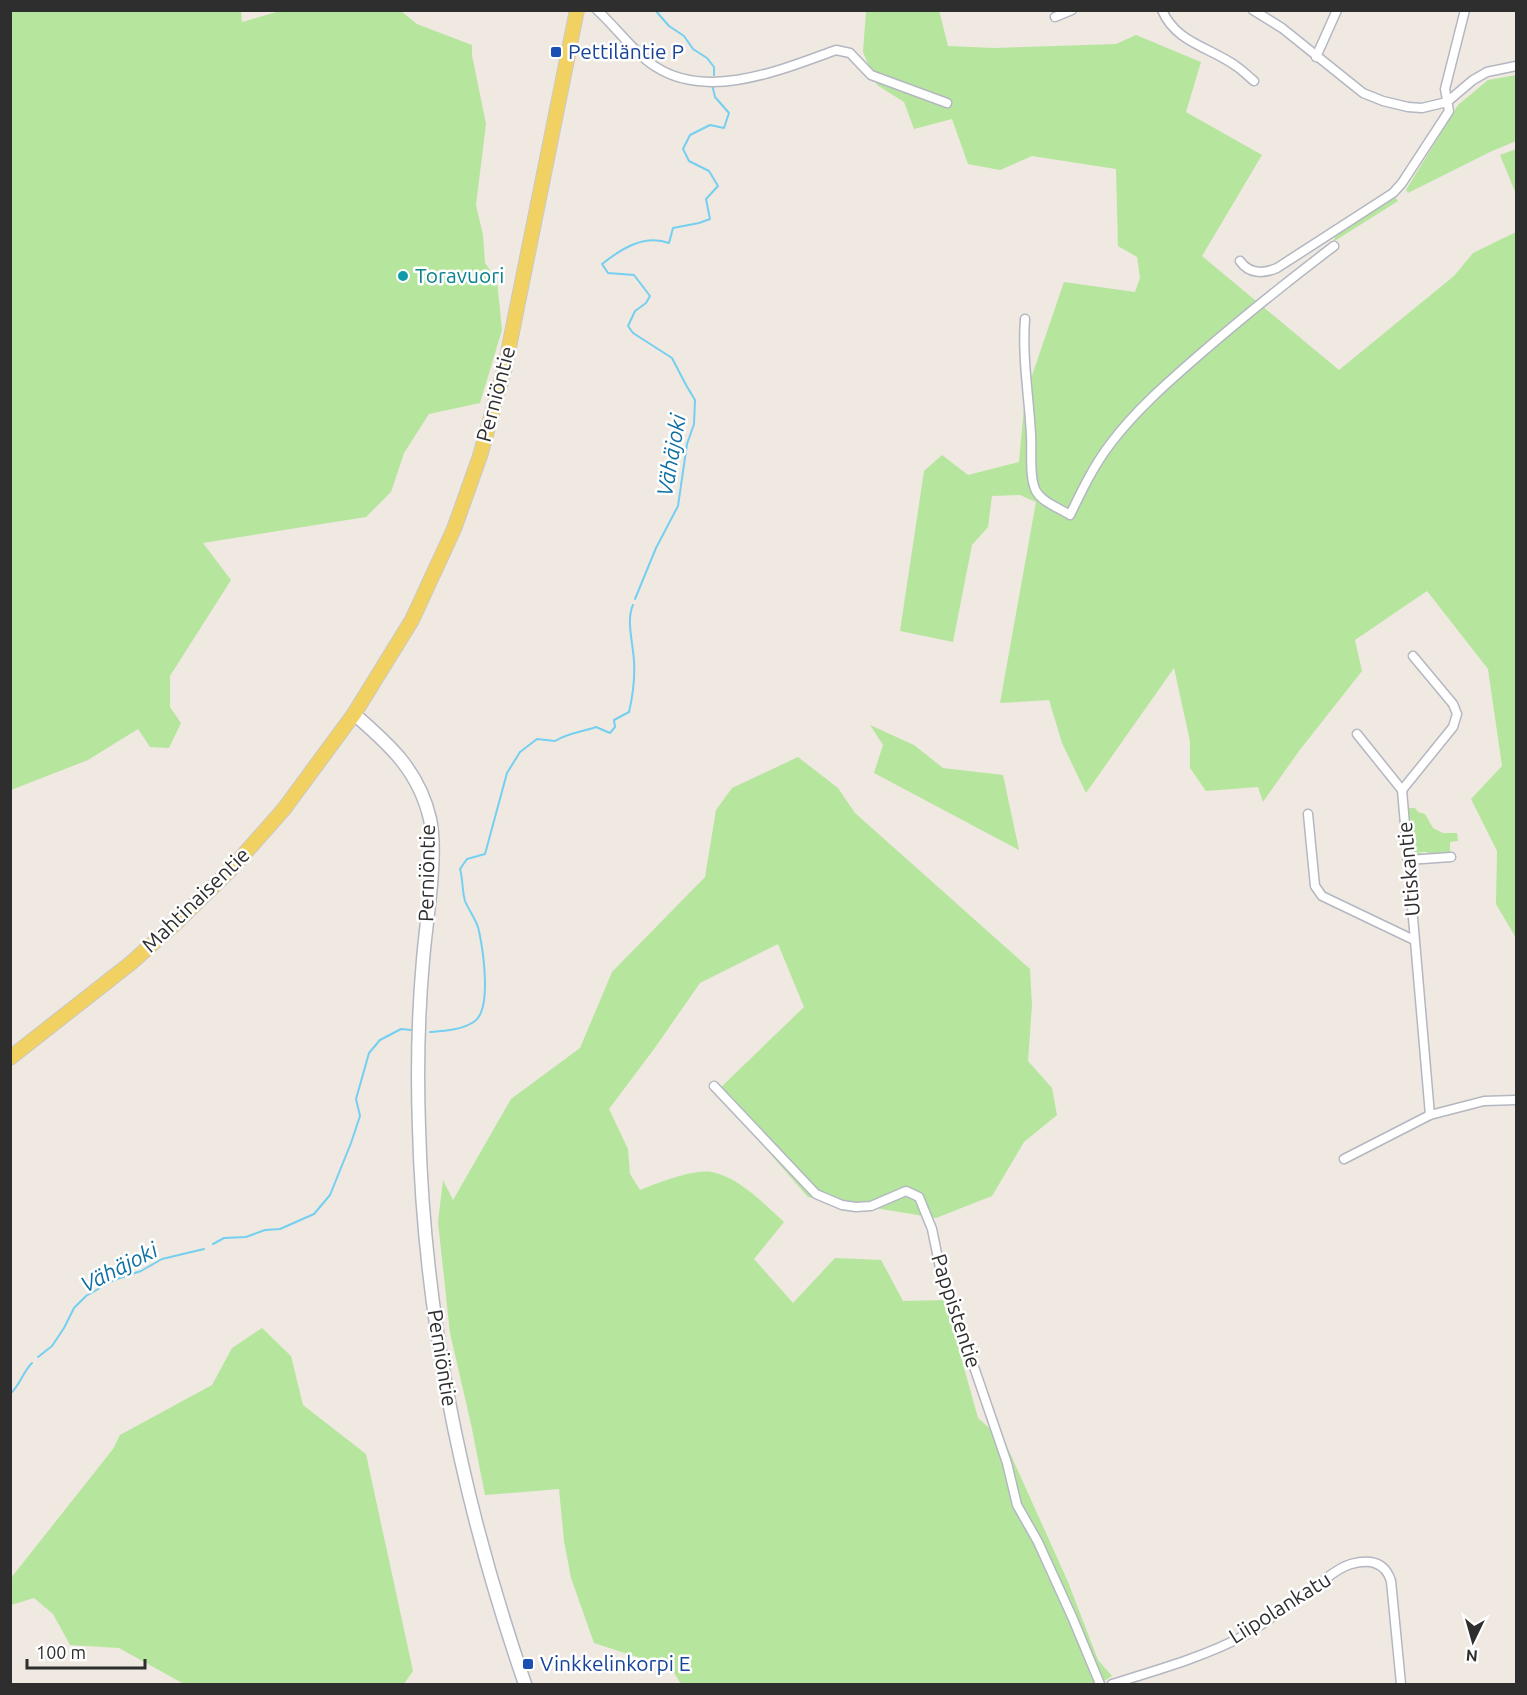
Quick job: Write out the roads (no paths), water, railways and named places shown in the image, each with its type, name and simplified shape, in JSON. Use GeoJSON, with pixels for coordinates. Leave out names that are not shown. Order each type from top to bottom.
{"type":"FeatureCollection","features":[{"type":"Feature","properties":{"kind":"main road","name":"Perniöntie"},"geometry":{"type":"LineString","coordinates":[[525,1684],[483,1554],[466,1485],[440,1348],[426,1236],[419,1128],[419,1046],[432,858],[430,821],[423,795],[409,769],[387,743],[354,714],[412,620],[454,529],[480,456],[505,367],[577,10]]}},
{"type":"Feature","properties":{"kind":"main road","name":"Mahtinaisentie"},"geometry":{"type":"LineString","coordinates":[[10,1058],[130,963],[179,920],[231,869],[284,809],[354,714]]}},
{"type":"Feature","properties":{"kind":"street"},"geometry":{"type":"LineString","coordinates":[[597,10],[656,67],[684,80],[717,82],[746,79],[836,50],[850,53],[871,75],[946,103]]}},
{"type":"Feature","properties":{"kind":"street"},"geometry":{"type":"LineString","coordinates":[[1055,17],[1072,10]]}},
{"type":"Feature","properties":{"kind":"street"},"geometry":{"type":"LineString","coordinates":[[1162,10],[1173,28],[1185,39],[1236,66],[1254,81]]}},
{"type":"Feature","properties":{"kind":"street"},"geometry":{"type":"LineString","coordinates":[[1252,10],[1282,28],[1363,93],[1383,101],[1422,108],[1447,102],[1473,80],[1487,72],[1516,66]]}},
{"type":"Feature","properties":{"kind":"street"},"geometry":{"type":"LineString","coordinates":[[1316,57],[1337,10]]}},
{"type":"Feature","properties":{"kind":"street"},"geometry":{"type":"LineString","coordinates":[[1240,261],[1253,271],[1266,273],[1277,268],[1393,193],[1402,183],[1449,111],[1445,89],[1465,10]]}},
{"type":"Feature","properties":{"kind":"street"},"geometry":{"type":"LineString","coordinates":[[1025,319],[1023,346],[1036,490],[1042,498],[1070,515],[1091,472],[1110,444],[1136,413],[1177,374],[1262,302],[1334,246]]}},
{"type":"Feature","properties":{"kind":"street"},"geometry":{"type":"LineString","coordinates":[[1357,734],[1402,790],[1454,726],[1457,714],[1453,704],[1413,656]]}},
{"type":"Feature","properties":{"kind":"street","name":"Utiskantie"},"geometry":{"type":"LineString","coordinates":[[1402,790],[1430,1115]]}},
{"type":"Feature","properties":{"kind":"street"},"geometry":{"type":"LineString","coordinates":[[1308,814],[1315,886],[1322,896],[1414,940]]}},
{"type":"Feature","properties":{"kind":"street"},"geometry":{"type":"LineString","coordinates":[[1408,860],[1451,857]]}},
{"type":"Feature","properties":{"kind":"street","name":"Pappistentie"},"geometry":{"type":"LineString","coordinates":[[714,1086],[808,1186],[827,1200],[842,1206],[856,1207],[871,1206],[906,1191],[919,1197],[932,1229],[943,1278],[1007,1463],[1017,1505],[1038,1542],[1100,1684]]}},
{"type":"Feature","properties":{"kind":"street"},"geometry":{"type":"LineString","coordinates":[[1344,1159],[1430,1115],[1484,1101],[1516,1100]]}},
{"type":"Feature","properties":{"kind":"street","name":"Liipolankatu"},"geometry":{"type":"LineString","coordinates":[[1112,1684],[1192,1657],[1244,1635],[1350,1564],[1364,1562],[1381,1564],[1388,1570],[1401,1684]]}},
{"type":"Feature","properties":{"kind":"waterway","name":"Vähäjoki"},"geometry":{"type":"LineString","coordinates":[[655,10],[669,26],[684,36],[693,49],[707,58],[714,67],[714,75]]}},
{"type":"Feature","properties":{"kind":"waterway","name":"Vähäjoki"},"geometry":{"type":"LineString","coordinates":[[635,599],[656,548],[678,506],[687,444],[694,424],[695,400],[672,358],[633,333],[628,326],[635,311],[646,303],[650,296],[634,275],[608,273],[602,264],[633,244],[651,240],[669,243],[673,228],[710,219],[706,199],[718,186],[709,171],[689,161],[683,149],[690,135],[710,125],[724,128],[729,113],[715,97],[712,84]]}},
{"type":"Feature","properties":{"kind":"waterway","name":"Vähäjoki"},"geometry":{"type":"LineString","coordinates":[[430,1032],[453,1030],[470,1024],[480,1014],[483,1004],[485,978],[481,940],[477,923],[465,901],[460,869],[467,859],[485,854],[507,773],[520,752],[537,739],[555,741],[596,727],[610,733],[615,727],[614,720],[629,712],[634,674],[630,625],[633,605]]}},
{"type":"Feature","properties":{"kind":"waterway","name":"Vähäjoki"},"geometry":{"type":"LineString","coordinates":[[213,1244],[224,1238],[246,1237],[265,1230],[280,1229],[314,1214],[330,1195],[351,1143],[360,1116],[356,1099],[369,1053],[380,1040],[401,1029],[411,1030]]}},
{"type":"Feature","properties":{"kind":"waterway","name":"Vähäjoki"},"geometry":{"type":"LineString","coordinates":[[38,1357],[52,1346],[74,1308],[86,1296],[114,1280],[141,1271],[162,1259],[204,1249]]}},
{"type":"Feature","properties":{"kind":"waterway","name":"Vähäjoki"},"geometry":{"type":"LineString","coordinates":[[10,1394],[32,1363]]}},
{"type":"Feature","properties":{"kind":"place","name":"Pettiläntie P"},"geometry":{"type":"Point","coordinates":[556,52]}},
{"type":"Feature","properties":{"kind":"place","name":"Toravuori"},"geometry":{"type":"Point","coordinates":[403,276]}},
{"type":"Feature","properties":{"kind":"place","name":"Vinkkelinkorpi E"},"geometry":{"type":"Point","coordinates":[528,1664]}}]}
